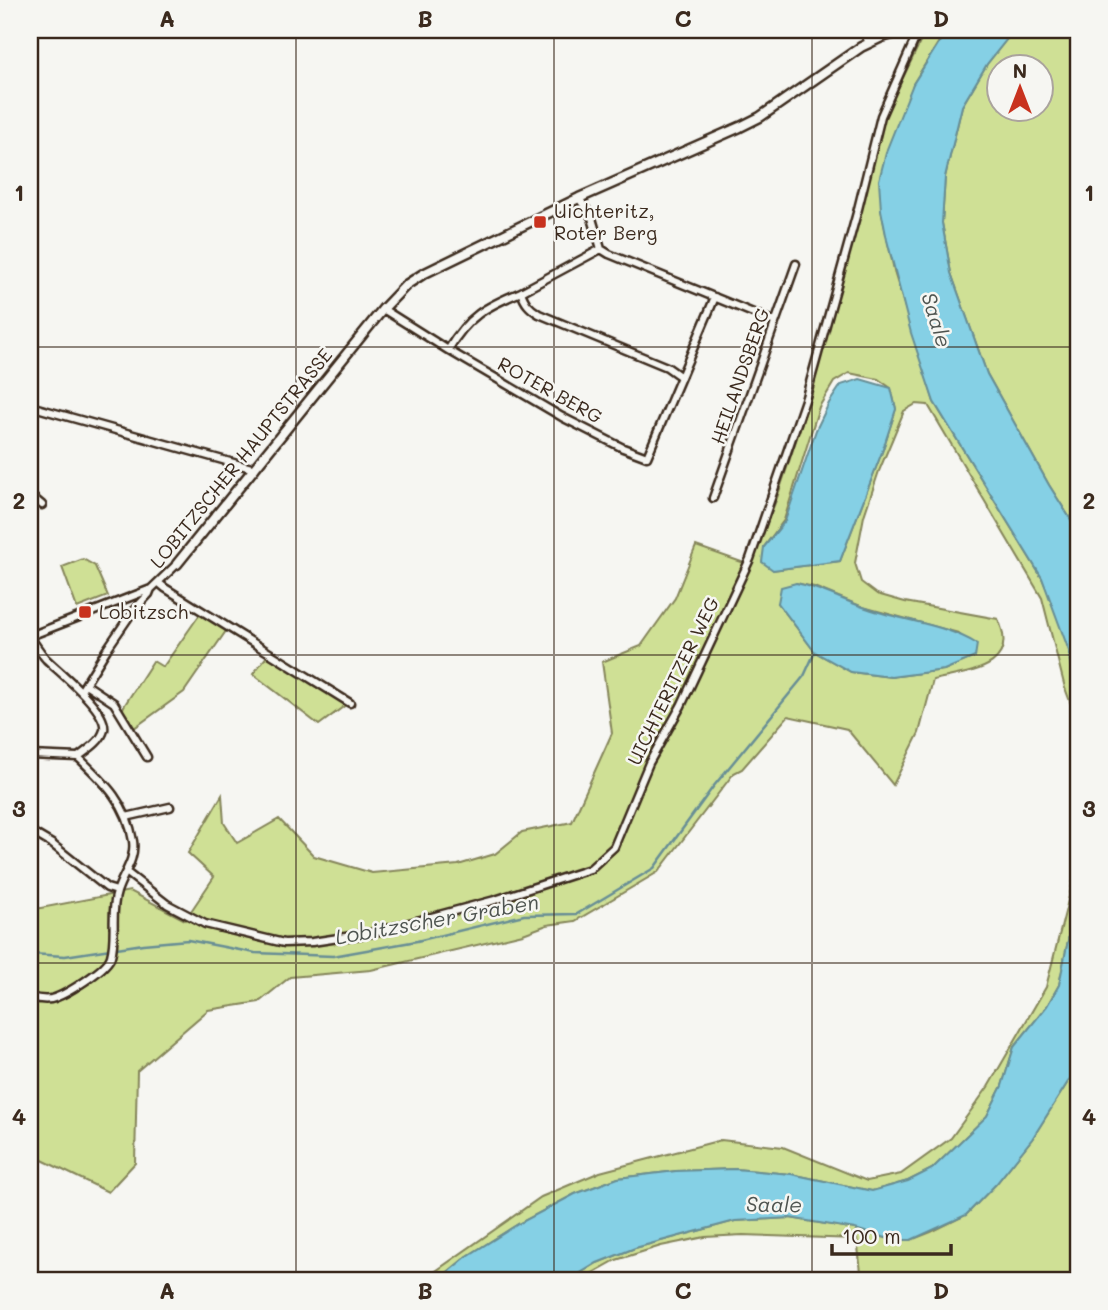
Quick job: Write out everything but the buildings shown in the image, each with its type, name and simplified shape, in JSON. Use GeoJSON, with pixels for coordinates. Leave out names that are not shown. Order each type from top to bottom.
{"type":"FeatureCollection","features":[{"type":"Feature","properties":{"kind":"street"},"geometry":{"type":"LineString","coordinates":[[863,30],[869,43]]}},
{"type":"Feature","properties":{"kind":"street","name":"LOBITZSCHER HAUPTSTRASSE"},"geometry":{"type":"LineString","coordinates":[[30,637],[151,589],[162,580],[383,309],[406,285],[423,274],[579,198],[760,117],[869,43],[906,30]]}},
{"type":"Feature","properties":{"kind":"street","name":"UICHTERITZER WEG"},"geometry":{"type":"LineString","coordinates":[[126,872],[167,904],[205,924],[284,943],[312,942],[372,933],[495,900],[590,869],[614,847],[649,763],[681,706],[750,559],[806,397],[858,209],[880,116],[919,30]]}},
{"type":"Feature","properties":{"kind":"street"},"geometry":{"type":"LineString","coordinates":[[579,198],[592,218],[601,249]]}},
{"type":"Feature","properties":{"kind":"street"},"geometry":{"type":"LineString","coordinates":[[383,309],[448,350],[459,332],[477,313],[601,249]]}},
{"type":"Feature","properties":{"kind":"street"},"geometry":{"type":"LineString","coordinates":[[601,249],[775,321]]}},
{"type":"Feature","properties":{"kind":"street","name":"HEILANDSBERG"},"geometry":{"type":"LineString","coordinates":[[713,498],[796,264]]}},
{"type":"Feature","properties":{"kind":"street"},"geometry":{"type":"LineString","coordinates":[[521,292],[527,304],[538,314],[667,367],[681,377]]}},
{"type":"Feature","properties":{"kind":"street","name":"ROTER BERG"},"geometry":{"type":"LineString","coordinates":[[448,350],[562,417],[623,448],[648,457],[715,297]]}},
{"type":"Feature","properties":{"kind":"street"},"geometry":{"type":"LineString","coordinates":[[30,406],[255,469]]}},
{"type":"Feature","properties":{"kind":"street"},"geometry":{"type":"LineString","coordinates":[[30,495],[42,505]]}},
{"type":"Feature","properties":{"kind":"street"},"geometry":{"type":"LineString","coordinates":[[162,580],[165,588],[350,703]]}},
{"type":"Feature","properties":{"kind":"street"},"geometry":{"type":"LineString","coordinates":[[81,691],[133,611],[151,589]]}},
{"type":"Feature","properties":{"kind":"street"},"geometry":{"type":"LineString","coordinates":[[30,637],[45,657],[81,691],[101,717],[104,732],[96,743],[78,757],[30,755]]}},
{"type":"Feature","properties":{"kind":"street"},"geometry":{"type":"LineString","coordinates":[[87,685],[114,703],[147,757]]}},
{"type":"Feature","properties":{"kind":"street"},"geometry":{"type":"LineString","coordinates":[[30,997],[43,1000],[60,996],[104,967],[112,948],[117,891],[133,855],[134,844],[126,817],[110,788],[78,757]]}},
{"type":"Feature","properties":{"kind":"street"},"geometry":{"type":"LineString","coordinates":[[126,817],[170,807]]}},
{"type":"Feature","properties":{"kind":"street"},"geometry":{"type":"LineString","coordinates":[[30,831],[52,844],[107,888],[117,891]]}},
{"type":"Feature","properties":{"kind":"green space"},"geometry":{"type":"Polygon","coordinates":[[[926,30],[946,30],[913,84],[881,210],[895,275],[934,402],[1042,578],[1060,623],[1077,687],[1078,752],[1075,715],[1065,688],[1042,598],[928,405],[916,404],[904,411],[864,516],[855,563],[861,582],[877,594],[905,602],[998,619],[1003,636],[1002,648],[997,658],[987,665],[933,680],[919,733],[893,785],[847,729],[788,716],[742,769],[734,773],[658,872],[575,921],[547,925],[523,934],[371,970],[290,977],[259,1002],[208,1010],[137,1071],[135,1163],[108,1192],[30,1154],[30,910],[130,891],[185,920],[214,877],[188,853],[222,795],[224,823],[237,843],[279,819],[314,856],[372,873],[458,865],[495,854],[522,832],[572,822],[612,733],[602,662],[641,646],[675,598],[696,546],[750,565],[777,498],[810,398],[884,117],[926,30]],[[849,373],[834,382],[819,407],[784,520],[764,547],[773,570],[840,561],[896,409],[891,388],[878,379],[849,373]],[[796,583],[778,603],[815,652],[851,672],[891,677],[944,670],[974,657],[959,633],[863,607],[814,587],[796,583]]]}},
{"type":"Feature","properties":{"kind":"green space"},"geometry":{"type":"Polygon","coordinates":[[[1014,30],[1078,30],[1078,531],[987,374],[951,273],[942,223],[945,177],[962,106],[986,66],[986,122],[1056,122],[1056,52],[997,52],[1014,30]]]}},
{"type":"Feature","properties":{"kind":"green space"},"geometry":{"type":"Polygon","coordinates":[[[83,559],[95,566],[108,596],[77,608],[62,567],[83,559]]]}},
{"type":"Feature","properties":{"kind":"green space"},"geometry":{"type":"Polygon","coordinates":[[[200,614],[226,631],[184,692],[134,728],[122,711],[124,706],[153,661],[163,667],[200,614]]]}},
{"type":"Feature","properties":{"kind":"green space"},"geometry":{"type":"Polygon","coordinates":[[[267,656],[347,704],[319,725],[253,674],[267,656]]]}},
{"type":"Feature","properties":{"kind":"green space"},"geometry":{"type":"Polygon","coordinates":[[[1078,861],[1078,891],[1059,985],[1047,1006],[1014,1047],[1002,1086],[987,1116],[932,1169],[908,1181],[872,1191],[791,1174],[735,1169],[676,1171],[618,1178],[575,1194],[518,1224],[466,1257],[438,1280],[423,1280],[541,1197],[600,1172],[721,1140],[783,1147],[867,1181],[901,1174],[951,1138],[988,1087],[1046,987],[1078,861]]]}},
{"type":"Feature","properties":{"kind":"green space"},"geometry":{"type":"Polygon","coordinates":[[[1078,1066],[1076,1280],[862,1280],[857,1239],[743,1235],[705,1237],[661,1246],[616,1260],[580,1280],[569,1280],[597,1263],[635,1248],[735,1221],[790,1218],[855,1229],[893,1240],[911,1240],[931,1232],[966,1215],[996,1184],[1032,1139],[1078,1066]]]}},
{"type":"Feature","properties":{"kind":"water","name":"Saale"},"geometry":{"type":"Polygon","coordinates":[[[947,30],[1014,30],[997,52],[986,52],[986,66],[962,106],[945,177],[942,223],[951,273],[987,374],[1078,531],[1078,701],[1069,651],[1042,578],[934,402],[911,333],[887,240],[879,180],[887,149],[913,84],[947,30]]]}},
{"type":"Feature","properties":{"kind":"water"},"geometry":{"type":"Polygon","coordinates":[[[860,379],[891,388],[896,409],[840,561],[773,570],[762,562],[764,547],[785,521],[816,430],[841,385],[860,379]]]}},
{"type":"Feature","properties":{"kind":"water"},"geometry":{"type":"Polygon","coordinates":[[[796,583],[877,612],[950,631],[977,644],[975,657],[944,670],[891,677],[851,672],[815,652],[778,603],[781,587],[796,583]]]}},
{"type":"Feature","properties":{"kind":"water","name":"Saale"},"geometry":{"type":"Polygon","coordinates":[[[1078,891],[1078,1066],[1032,1139],[996,1184],[966,1215],[911,1240],[893,1240],[855,1229],[790,1218],[735,1221],[635,1248],[597,1263],[569,1280],[438,1280],[466,1257],[518,1224],[575,1194],[618,1178],[676,1171],[735,1169],[791,1174],[872,1191],[908,1181],[932,1169],[987,1116],[1002,1086],[1014,1047],[1047,1006],[1059,985],[1078,891]]]}},
{"type":"Feature","properties":{"kind":"waterway","name":"Lobitzscher Graben"},"geometry":{"type":"LineString","coordinates":[[30,954],[65,956],[188,940],[255,953],[333,956],[417,941],[524,915],[577,914],[654,868],[713,787],[804,676],[815,652]]}},
{"type":"Feature","properties":{"kind":"place","name":"Uichteritz, Roter Berg"},"geometry":{"type":"Point","coordinates":[540,222]}},
{"type":"Feature","properties":{"kind":"place","name":"Lobitzsch"},"geometry":{"type":"Point","coordinates":[85,612]}}]}
